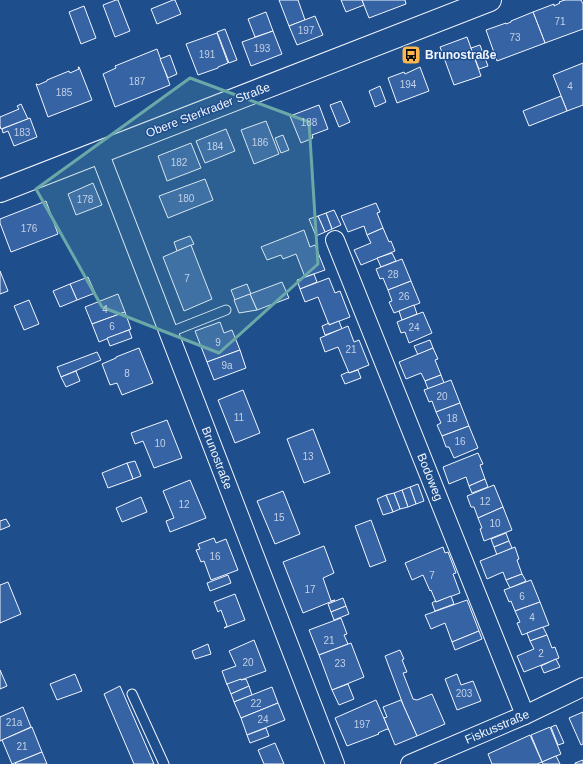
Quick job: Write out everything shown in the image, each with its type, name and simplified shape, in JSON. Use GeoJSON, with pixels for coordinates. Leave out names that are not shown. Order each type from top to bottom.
{"type":"FeatureCollection","features":[{"type":"Feature","properties":{"kind":"street","name":"Obere Sterkrader Straße"},"geometry":{"type":"LineString","coordinates":[[0,190],[490,0]]}},
{"type":"Feature","properties":{"kind":"street","name":"Brunostraße"},"geometry":{"type":"LineString","coordinates":[[98,152],[335,764]]}},
{"type":"Feature","properties":{"kind":"street","name":"Bodoweg"},"geometry":{"type":"LineString","coordinates":[[335,240],[525,715]]}},
{"type":"Feature","properties":{"kind":"street","name":"Fiskusstraße"},"geometry":{"type":"LineString","coordinates":[[410,764],[525,715],[583,687]]}},
{"type":"Feature","properties":{"kind":"lane"},"geometry":{"type":"LineString","coordinates":[[168,333],[226,310]]}},
{"type":"Feature","properties":{"kind":"lane"},"geometry":{"type":"LineString","coordinates":[[132,694],[164,764]]}},
{"type":"Feature","properties":{"kind":"highlighted area"},"geometry":{"type":"Polygon","coordinates":[[[190,78],[309,122],[318,264],[219,353],[102,307],[36,189],[190,78]]]}},
{"type":"Feature","properties":{"kind":"building"},"geometry":{"type":"Polygon","coordinates":[[[118,0],[130,31],[115,37],[103,5],[118,0]]]}},
{"type":"Feature","properties":{"kind":"building"},"geometry":{"type":"Polygon","coordinates":[[[175,0],[181,14],[157,24],[151,9],[175,0]]]}},
{"type":"Feature","properties":{"kind":"building"},"geometry":{"type":"Polygon","coordinates":[[[279,0],[298,0],[305,20],[289,26],[279,0]]]}},
{"type":"Feature","properties":{"kind":"building"},"geometry":{"type":"Polygon","coordinates":[[[341,0],[362,0],[364,5],[346,12],[341,0]]]}},
{"type":"Feature","properties":{"kind":"building"},"geometry":{"type":"Polygon","coordinates":[[[362,0],[405,0],[406,4],[369,18],[362,0]]]}},
{"type":"Feature","properties":{"kind":"building"},"geometry":{"type":"Polygon","coordinates":[[[565,0],[581,0],[583,4],[583,29],[545,43],[533,12],[554,4],[554,6],[565,0]]]}},
{"type":"Feature","properties":{"kind":"building"},"geometry":{"type":"Polygon","coordinates":[[[84,6],[96,38],[81,44],[69,12],[84,6]]]}},
{"type":"Feature","properties":{"kind":"building"},"geometry":{"type":"Polygon","coordinates":[[[266,12],[273,31],[255,37],[248,19],[266,12]]]}},
{"type":"Feature","properties":{"kind":"building"},"geometry":{"type":"Polygon","coordinates":[[[533,12],[545,43],[497,61],[486,30],[506,24],[533,12]]]}},
{"type":"Feature","properties":{"kind":"building"},"geometry":{"type":"Polygon","coordinates":[[[315,16],[323,35],[297,45],[289,26],[315,16]]]}},
{"type":"Feature","properties":{"kind":"building"},"geometry":{"type":"Polygon","coordinates":[[[225,29],[237,60],[229,63],[217,32],[225,29]]]}},
{"type":"Feature","properties":{"kind":"building"},"geometry":{"type":"Polygon","coordinates":[[[273,31],[282,54],[251,66],[242,42],[273,31]]]}},
{"type":"Feature","properties":{"kind":"building"},"geometry":{"type":"Polygon","coordinates":[[[217,33],[228,63],[198,75],[186,44],[217,33]]]}},
{"type":"Feature","properties":{"kind":"building"},"geometry":{"type":"Polygon","coordinates":[[[467,37],[481,76],[454,85],[440,47],[467,37]]]}},
{"type":"Feature","properties":{"kind":"building"},"geometry":{"type":"Polygon","coordinates":[[[480,45],[488,66],[479,69],[471,48],[480,45]]]}},
{"type":"Feature","properties":{"kind":"building"},"geometry":{"type":"Polygon","coordinates":[[[157,49],[170,85],[115,107],[103,74],[116,68],[115,66],[157,49]]]}},
{"type":"Feature","properties":{"kind":"building"},"geometry":{"type":"Polygon","coordinates":[[[170,55],[177,74],[168,78],[160,59],[170,55]]]}},
{"type":"Feature","properties":{"kind":"building"},"geometry":{"type":"Polygon","coordinates":[[[583,63],[583,105],[567,111],[553,75],[583,63]]]}},
{"type":"Feature","properties":{"kind":"building"},"geometry":{"type":"Polygon","coordinates":[[[79,67],[92,100],[48,117],[36,84],[38,85],[69,71],[70,73],[79,69],[79,67]]]}},
{"type":"Feature","properties":{"kind":"building"},"geometry":{"type":"Polygon","coordinates":[[[420,67],[429,91],[397,103],[388,78],[404,72],[405,74],[420,67]]]}},
{"type":"Feature","properties":{"kind":"building"},"geometry":{"type":"Polygon","coordinates":[[[380,86],[386,102],[375,107],[369,91],[380,86]]]}},
{"type":"Feature","properties":{"kind":"building"},"geometry":{"type":"Polygon","coordinates":[[[561,96],[567,111],[529,126],[523,111],[561,96]]]}},
{"type":"Feature","properties":{"kind":"building"},"geometry":{"type":"Polygon","coordinates":[[[341,101],[350,122],[339,127],[330,105],[341,101]]]}},
{"type":"Feature","properties":{"kind":"building"},"geometry":{"type":"Polygon","coordinates":[[[21,104],[28,119],[1,129],[0,117],[19,109],[17,106],[21,104]]]}},
{"type":"Feature","properties":{"kind":"building"},"geometry":{"type":"Polygon","coordinates":[[[319,105],[328,129],[312,135],[313,138],[301,143],[290,116],[319,105]]]}},
{"type":"Feature","properties":{"kind":"building"},"geometry":{"type":"Polygon","coordinates":[[[30,118],[37,137],[14,146],[8,131],[3,133],[2,129],[30,118]]]}},
{"type":"Feature","properties":{"kind":"building"},"geometry":{"type":"Polygon","coordinates":[[[266,121],[279,154],[254,164],[241,130],[266,121]]]}},
{"type":"Feature","properties":{"kind":"building"},"geometry":{"type":"Polygon","coordinates":[[[226,129],[235,151],[205,163],[196,141],[226,129]]]}},
{"type":"Feature","properties":{"kind":"building"},"geometry":{"type":"Polygon","coordinates":[[[283,135],[289,150],[281,153],[275,138],[283,135]]]}},
{"type":"Feature","properties":{"kind":"building"},"geometry":{"type":"Polygon","coordinates":[[[191,143],[201,168],[167,181],[158,156],[191,143]]]}},
{"type":"Feature","properties":{"kind":"building"},"geometry":{"type":"Polygon","coordinates":[[[205,179],[213,200],[168,218],[159,196],[205,179]]]}},
{"type":"Feature","properties":{"kind":"building"},"geometry":{"type":"Polygon","coordinates":[[[93,183],[102,205],[76,215],[68,194],[93,183]]]}},
{"type":"Feature","properties":{"kind":"building"},"geometry":{"type":"Polygon","coordinates":[[[46,201],[58,234],[11,252],[0,223],[0,219],[46,201]]]}},
{"type":"Feature","properties":{"kind":"building"},"geometry":{"type":"Polygon","coordinates":[[[376,203],[380,212],[377,213],[383,228],[367,235],[364,226],[348,232],[341,216],[376,203]]]}},
{"type":"Feature","properties":{"kind":"building"},"geometry":{"type":"Polygon","coordinates":[[[334,210],[341,225],[332,229],[326,213],[334,210]]]}},
{"type":"Feature","properties":{"kind":"building"},"geometry":{"type":"Polygon","coordinates":[[[326,213],[332,229],[325,232],[318,216],[326,213]]]}},
{"type":"Feature","properties":{"kind":"building"},"geometry":{"type":"Polygon","coordinates":[[[318,216],[325,232],[316,236],[309,219],[318,216]]]}},
{"type":"Feature","properties":{"kind":"building"},"geometry":{"type":"Polygon","coordinates":[[[383,228],[395,251],[361,265],[354,250],[371,243],[367,235],[383,228]]]}},
{"type":"Feature","properties":{"kind":"building"},"geometry":{"type":"Polygon","coordinates":[[[304,230],[310,247],[315,245],[325,270],[305,277],[296,254],[283,259],[281,255],[267,260],[261,247],[304,230]]]}},
{"type":"Feature","properties":{"kind":"building"},"geometry":{"type":"Polygon","coordinates":[[[190,236],[194,244],[177,251],[174,242],[190,236]]]}},
{"type":"Feature","properties":{"kind":"building"},"geometry":{"type":"Polygon","coordinates":[[[191,245],[212,299],[184,311],[163,257],[191,245]]]}},
{"type":"Feature","properties":{"kind":"building"},"geometry":{"type":"Polygon","coordinates":[[[392,253],[396,261],[381,267],[377,258],[392,253]]]}},
{"type":"Feature","properties":{"kind":"building"},"geometry":{"type":"Polygon","coordinates":[[[402,259],[411,281],[388,290],[383,278],[380,279],[376,269],[402,259]]]}},
{"type":"Feature","properties":{"kind":"building"},"geometry":{"type":"Polygon","coordinates":[[[0,271],[8,291],[0,294],[0,271]]]}},
{"type":"Feature","properties":{"kind":"building"},"geometry":{"type":"Polygon","coordinates":[[[314,274],[317,282],[300,289],[297,280],[314,274]]]}},
{"type":"Feature","properties":{"kind":"building"},"geometry":{"type":"Polygon","coordinates":[[[88,277],[95,293],[77,300],[70,284],[88,277]]]}},
{"type":"Feature","properties":{"kind":"building"},"geometry":{"type":"Polygon","coordinates":[[[329,278],[335,293],[340,291],[350,317],[329,325],[318,297],[305,302],[300,289],[329,278]]]}},
{"type":"Feature","properties":{"kind":"building"},"geometry":{"type":"Polygon","coordinates":[[[411,281],[420,303],[394,313],[389,302],[392,301],[388,290],[411,281]]]}},
{"type":"Feature","properties":{"kind":"building"},"geometry":{"type":"Polygon","coordinates":[[[282,282],[289,298],[257,310],[250,294],[282,282]]]}},
{"type":"Feature","properties":{"kind":"building"},"geometry":{"type":"Polygon","coordinates":[[[70,284],[77,300],[60,307],[53,291],[70,284]]]}},
{"type":"Feature","properties":{"kind":"building"},"geometry":{"type":"Polygon","coordinates":[[[247,284],[251,294],[235,300],[231,290],[247,284]]]}},
{"type":"Feature","properties":{"kind":"building"},"geometry":{"type":"Polygon","coordinates":[[[118,294],[125,312],[92,324],[85,307],[118,294]]]}},
{"type":"Feature","properties":{"kind":"building"},"geometry":{"type":"Polygon","coordinates":[[[250,294],[257,310],[239,313],[234,300],[250,294]]]}},
{"type":"Feature","properties":{"kind":"building"},"geometry":{"type":"Polygon","coordinates":[[[29,300],[39,324],[24,330],[14,306],[29,300]]]}},
{"type":"Feature","properties":{"kind":"building"},"geometry":{"type":"Polygon","coordinates":[[[414,305],[417,314],[402,320],[399,311],[414,305]]]}},
{"type":"Feature","properties":{"kind":"building"},"geometry":{"type":"Polygon","coordinates":[[[125,312],[131,329],[99,342],[92,324],[125,312]]]}},
{"type":"Feature","properties":{"kind":"building"},"geometry":{"type":"Polygon","coordinates":[[[423,312],[432,333],[409,343],[405,332],[401,333],[397,322],[423,312]]]}},
{"type":"Feature","properties":{"kind":"building"},"geometry":{"type":"Polygon","coordinates":[[[339,321],[342,329],[325,335],[322,326],[339,321]]]}},
{"type":"Feature","properties":{"kind":"building"},"geometry":{"type":"Polygon","coordinates":[[[220,322],[224,333],[232,330],[240,350],[207,362],[195,331],[220,322]]]}},
{"type":"Feature","properties":{"kind":"building"},"geometry":{"type":"Polygon","coordinates":[[[348,326],[354,342],[359,340],[369,365],[349,373],[338,347],[325,352],[320,338],[348,326]]]}},
{"type":"Feature","properties":{"kind":"building"},"geometry":{"type":"Polygon","coordinates":[[[129,330],[132,338],[110,346],[107,338],[129,330]]]}},
{"type":"Feature","properties":{"kind":"building"},"geometry":{"type":"Polygon","coordinates":[[[430,340],[433,348],[418,355],[414,346],[430,340]]]}},
{"type":"Feature","properties":{"kind":"building"},"geometry":{"type":"Polygon","coordinates":[[[139,348],[153,383],[122,395],[117,383],[110,385],[102,364],[139,348]]]}},
{"type":"Feature","properties":{"kind":"building"},"geometry":{"type":"Polygon","coordinates":[[[433,348],[438,359],[435,360],[441,375],[425,381],[421,373],[406,379],[399,362],[433,348]]]}},
{"type":"Feature","properties":{"kind":"building"},"geometry":{"type":"Polygon","coordinates":[[[240,350],[246,368],[214,380],[207,362],[240,350]]]}},
{"type":"Feature","properties":{"kind":"building"},"geometry":{"type":"Polygon","coordinates":[[[97,352],[101,360],[61,377],[57,367],[97,352]]]}},
{"type":"Feature","properties":{"kind":"building"},"geometry":{"type":"Polygon","coordinates":[[[358,370],[361,378],[345,384],[341,375],[358,370]]]}},
{"type":"Feature","properties":{"kind":"building"},"geometry":{"type":"Polygon","coordinates":[[[76,371],[80,381],[66,387],[61,377],[76,371]]]}},
{"type":"Feature","properties":{"kind":"building"},"geometry":{"type":"Polygon","coordinates":[[[441,375],[444,383],[428,389],[425,381],[441,375]]]}},
{"type":"Feature","properties":{"kind":"building"},"geometry":{"type":"Polygon","coordinates":[[[451,380],[460,403],[436,412],[432,401],[429,402],[424,390],[451,380]]]}},
{"type":"Feature","properties":{"kind":"building"},"geometry":{"type":"Polygon","coordinates":[[[243,390],[260,433],[235,443],[218,400],[243,390]]]}},
{"type":"Feature","properties":{"kind":"building"},"geometry":{"type":"Polygon","coordinates":[[[460,403],[469,426],[442,436],[437,425],[441,423],[436,412],[460,403]]]}},
{"type":"Feature","properties":{"kind":"building"},"geometry":{"type":"Polygon","coordinates":[[[167,420],[182,458],[154,468],[143,441],[135,444],[131,433],[167,420]]]}},
{"type":"Feature","properties":{"kind":"building"},"geometry":{"type":"Polygon","coordinates":[[[469,426],[478,448],[454,458],[449,447],[446,447],[442,436],[469,426]]]}},
{"type":"Feature","properties":{"kind":"building"},"geometry":{"type":"Polygon","coordinates":[[[313,429],[330,473],[304,483],[287,439],[313,429]]]}},
{"type":"Feature","properties":{"kind":"building"},"geometry":{"type":"Polygon","coordinates":[[[478,453],[483,464],[480,465],[485,479],[469,486],[466,477],[449,484],[443,467],[478,453]]]}},
{"type":"Feature","properties":{"kind":"building"},"geometry":{"type":"Polygon","coordinates":[[[135,461],[141,476],[133,479],[127,463],[135,461]]]}},
{"type":"Feature","properties":{"kind":"building"},"geometry":{"type":"Polygon","coordinates":[[[127,463],[133,479],[108,488],[102,473],[127,463]]]}},
{"type":"Feature","properties":{"kind":"building"},"geometry":{"type":"Polygon","coordinates":[[[485,479],[488,487],[472,493],[469,486],[485,479]]]}},
{"type":"Feature","properties":{"kind":"building"},"geometry":{"type":"Polygon","coordinates":[[[190,480],[206,518],[170,532],[166,521],[174,518],[163,491],[190,480]]]}},
{"type":"Feature","properties":{"kind":"building"},"geometry":{"type":"Polygon","coordinates":[[[418,484],[424,501],[416,504],[410,487],[418,484]]]}},
{"type":"Feature","properties":{"kind":"building"},"geometry":{"type":"Polygon","coordinates":[[[494,485],[503,507],[478,518],[474,507],[471,507],[467,496],[494,485]]]}},
{"type":"Feature","properties":{"kind":"building"},"geometry":{"type":"Polygon","coordinates":[[[410,487],[416,504],[408,507],[402,490],[410,487]]]}},
{"type":"Feature","properties":{"kind":"building"},"geometry":{"type":"Polygon","coordinates":[[[402,490],[408,507],[400,509],[394,493],[402,490]]]}},
{"type":"Feature","properties":{"kind":"building"},"geometry":{"type":"Polygon","coordinates":[[[283,491],[300,534],[275,544],[257,501],[283,491]]]}},
{"type":"Feature","properties":{"kind":"building"},"geometry":{"type":"Polygon","coordinates":[[[394,493],[400,509],[393,512],[386,495],[394,493]]]}},
{"type":"Feature","properties":{"kind":"building"},"geometry":{"type":"Polygon","coordinates":[[[386,495],[393,512],[383,515],[377,499],[386,495]]]}},
{"type":"Feature","properties":{"kind":"building"},"geometry":{"type":"Polygon","coordinates":[[[141,497],[147,512],[122,522],[116,508],[141,497]]]}},
{"type":"Feature","properties":{"kind":"building"},"geometry":{"type":"Polygon","coordinates":[[[503,507],[512,530],[484,541],[480,529],[482,528],[478,518],[503,507]]]}},
{"type":"Feature","properties":{"kind":"building"},"geometry":{"type":"Polygon","coordinates":[[[6,519],[10,526],[0,530],[0,521],[6,519]]]}},
{"type":"Feature","properties":{"kind":"building"},"geometry":{"type":"Polygon","coordinates":[[[371,520],[386,561],[370,567],[355,526],[371,520]]]}},
{"type":"Feature","properties":{"kind":"building"},"geometry":{"type":"Polygon","coordinates":[[[506,533],[509,541],[494,547],[491,539],[506,533]]]}},
{"type":"Feature","properties":{"kind":"building"},"geometry":{"type":"Polygon","coordinates":[[[214,538],[216,543],[226,539],[238,570],[211,580],[204,561],[201,562],[196,550],[200,549],[198,544],[214,538]]]}},
{"type":"Feature","properties":{"kind":"building"},"geometry":{"type":"Polygon","coordinates":[[[509,541],[512,548],[497,555],[494,547],[509,541]]]}},
{"type":"Feature","properties":{"kind":"building"},"geometry":{"type":"Polygon","coordinates":[[[324,546],[334,573],[323,578],[331,601],[335,600],[303,613],[283,562],[324,546]]]}},
{"type":"Feature","properties":{"kind":"building"},"geometry":{"type":"Polygon","coordinates":[[[443,547],[445,553],[448,552],[456,573],[453,574],[460,593],[436,602],[423,575],[412,580],[405,563],[443,547]]]}},
{"type":"Feature","properties":{"kind":"building"},"geometry":{"type":"Polygon","coordinates":[[[515,547],[519,559],[517,560],[522,574],[506,580],[503,572],[487,579],[480,561],[515,547]]]}},
{"type":"Feature","properties":{"kind":"building"},"geometry":{"type":"Polygon","coordinates":[[[522,574],[526,581],[510,588],[506,580],[522,574]]]}},
{"type":"Feature","properties":{"kind":"building"},"geometry":{"type":"Polygon","coordinates":[[[228,575],[231,583],[210,591],[207,583],[228,575]]]}},
{"type":"Feature","properties":{"kind":"building"},"geometry":{"type":"Polygon","coordinates":[[[531,580],[540,602],[515,611],[504,590],[531,580]]]}},
{"type":"Feature","properties":{"kind":"building"},"geometry":{"type":"Polygon","coordinates":[[[8,582],[21,614],[0,623],[0,585],[8,582]]]}},
{"type":"Feature","properties":{"kind":"building"},"geometry":{"type":"Polygon","coordinates":[[[235,594],[245,620],[224,628],[227,626],[221,610],[218,612],[214,602],[235,594]]]}},
{"type":"Feature","properties":{"kind":"building"},"geometry":{"type":"Polygon","coordinates":[[[451,596],[454,604],[435,611],[432,603],[451,596]]]}},
{"type":"Feature","properties":{"kind":"building"},"geometry":{"type":"Polygon","coordinates":[[[343,598],[346,606],[331,612],[328,604],[343,598]]]}},
{"type":"Feature","properties":{"kind":"building"},"geometry":{"type":"Polygon","coordinates":[[[467,600],[479,631],[452,642],[445,623],[431,629],[425,615],[467,600]]]}},
{"type":"Feature","properties":{"kind":"building"},"geometry":{"type":"Polygon","coordinates":[[[540,602],[549,625],[522,635],[517,623],[520,622],[515,611],[540,602]]]}},
{"type":"Feature","properties":{"kind":"building"},"geometry":{"type":"Polygon","coordinates":[[[346,606],[349,614],[334,620],[331,612],[346,606]]]}},
{"type":"Feature","properties":{"kind":"building"},"geometry":{"type":"Polygon","coordinates":[[[341,618],[347,634],[344,635],[348,644],[319,655],[309,630],[341,618]]]}},
{"type":"Feature","properties":{"kind":"building"},"geometry":{"type":"Polygon","coordinates":[[[543,627],[547,635],[530,641],[527,633],[543,627]]]}},
{"type":"Feature","properties":{"kind":"building"},"geometry":{"type":"Polygon","coordinates":[[[479,631],[482,639],[455,650],[452,642],[479,631]]]}},
{"type":"Feature","properties":{"kind":"building"},"geometry":{"type":"Polygon","coordinates":[[[547,635],[552,648],[555,647],[559,658],[524,672],[517,656],[534,649],[530,641],[547,635]]]}},
{"type":"Feature","properties":{"kind":"building"},"geometry":{"type":"Polygon","coordinates":[[[254,640],[266,671],[227,685],[222,671],[236,666],[229,651],[254,640]]]}},
{"type":"Feature","properties":{"kind":"building"},"geometry":{"type":"Polygon","coordinates":[[[351,643],[364,677],[332,690],[319,655],[351,643]]]}},
{"type":"Feature","properties":{"kind":"building"},"geometry":{"type":"Polygon","coordinates":[[[208,644],[211,654],[195,659],[192,651],[208,644]]]}},
{"type":"Feature","properties":{"kind":"building"},"geometry":{"type":"Polygon","coordinates":[[[400,650],[407,672],[403,673],[413,699],[417,700],[432,694],[445,724],[417,736],[404,707],[385,656],[400,650]]]}},
{"type":"Feature","properties":{"kind":"building"},"geometry":{"type":"Polygon","coordinates":[[[556,659],[560,667],[544,673],[541,666],[556,659]]]}},
{"type":"Feature","properties":{"kind":"building"},"geometry":{"type":"Polygon","coordinates":[[[0,670],[7,686],[0,689],[0,670]]]}},
{"type":"Feature","properties":{"kind":"building"},"geometry":{"type":"Polygon","coordinates":[[[75,674],[82,691],[57,700],[50,684],[75,674]]]}},
{"type":"Feature","properties":{"kind":"building"},"geometry":{"type":"Polygon","coordinates":[[[457,674],[461,685],[473,681],[481,701],[457,710],[445,679],[457,674]]]}},
{"type":"Feature","properties":{"kind":"building"},"geometry":{"type":"Polygon","coordinates":[[[241,679],[246,679],[249,686],[231,694],[227,684],[241,679]]]}},
{"type":"Feature","properties":{"kind":"building"},"geometry":{"type":"Polygon","coordinates":[[[348,684],[354,699],[339,705],[332,690],[348,684]]]}},
{"type":"Feature","properties":{"kind":"building"},"geometry":{"type":"Polygon","coordinates":[[[120,686],[154,764],[134,764],[104,694],[120,686]]]}},
{"type":"Feature","properties":{"kind":"building"},"geometry":{"type":"Polygon","coordinates":[[[249,686],[252,695],[234,702],[231,694],[249,686]]]}},
{"type":"Feature","properties":{"kind":"building"},"geometry":{"type":"Polygon","coordinates":[[[272,687],[278,703],[241,718],[234,702],[272,687]]]}},
{"type":"Feature","properties":{"kind":"building"},"geometry":{"type":"Polygon","coordinates":[[[376,700],[389,730],[387,729],[378,733],[379,734],[347,746],[335,718],[376,700]]]}},
{"type":"Feature","properties":{"kind":"building"},"geometry":{"type":"Polygon","coordinates":[[[401,700],[417,736],[395,745],[384,718],[387,717],[383,707],[401,700]]]}},
{"type":"Feature","properties":{"kind":"building"},"geometry":{"type":"Polygon","coordinates":[[[278,703],[285,720],[247,735],[241,718],[278,703]]]}},
{"type":"Feature","properties":{"kind":"building"},"geometry":{"type":"Polygon","coordinates":[[[23,707],[31,727],[0,741],[0,717],[23,707]]]}},
{"type":"Feature","properties":{"kind":"building"},"geometry":{"type":"Polygon","coordinates":[[[583,712],[583,744],[581,745],[569,718],[583,712]]]}},
{"type":"Feature","properties":{"kind":"building"},"geometry":{"type":"Polygon","coordinates":[[[556,725],[564,743],[558,745],[551,727],[556,725]]]}},
{"type":"Feature","properties":{"kind":"building"},"geometry":{"type":"Polygon","coordinates":[[[32,727],[42,752],[12,764],[2,740],[32,727]]]}},
{"type":"Feature","properties":{"kind":"building"},"geometry":{"type":"Polygon","coordinates":[[[550,727],[561,754],[542,762],[531,735],[550,727]]]}},
{"type":"Feature","properties":{"kind":"building"},"geometry":{"type":"Polygon","coordinates":[[[266,728],[269,736],[250,743],[247,735],[266,728]]]}},
{"type":"Feature","properties":{"kind":"building"},"geometry":{"type":"Polygon","coordinates":[[[530,735],[542,762],[537,764],[492,764],[488,754],[530,735]]]}},
{"type":"Feature","properties":{"kind":"building"},"geometry":{"type":"Polygon","coordinates":[[[275,743],[284,764],[264,764],[258,750],[275,743]]]}},
{"type":"Feature","properties":{"kind":"building"},"geometry":{"type":"Polygon","coordinates":[[[42,752],[47,764],[15,763],[42,752]]]}},
{"type":"Feature","properties":{"kind":"building"},"geometry":{"type":"Polygon","coordinates":[[[556,756],[560,764],[543,764],[542,762],[556,756]]]}},
{"type":"Feature","properties":{"kind":"building"},"geometry":{"type":"Polygon","coordinates":[[[583,760],[583,764],[575,764],[575,763],[583,760]]]}},
{"type":"Feature","properties":{"kind":"place","name":"Brunostraße"},"geometry":{"type":"Point","coordinates":[411,55]}}]}
